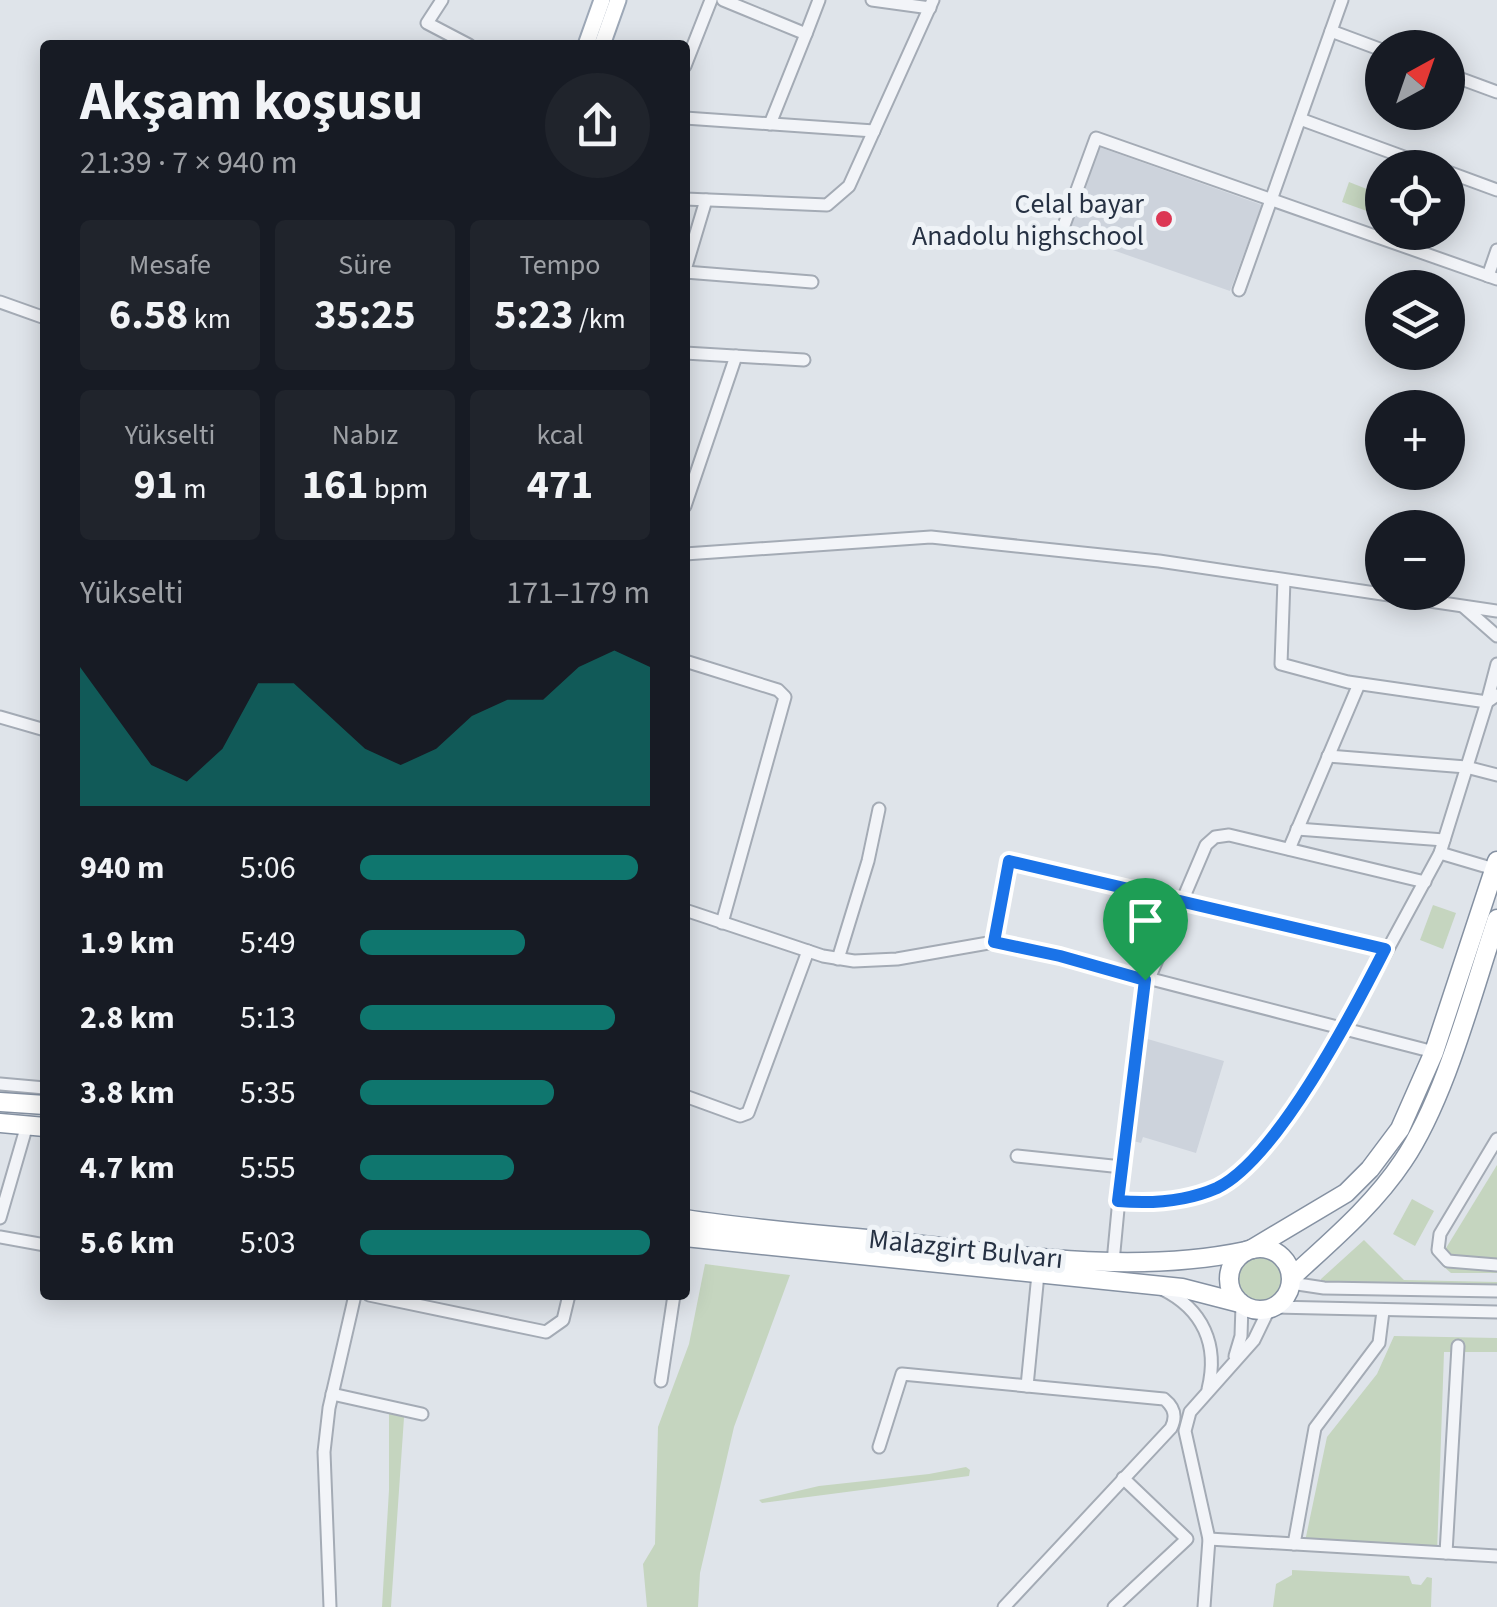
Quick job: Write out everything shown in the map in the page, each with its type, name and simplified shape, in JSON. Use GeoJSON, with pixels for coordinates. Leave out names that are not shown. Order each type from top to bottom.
{"type":"FeatureCollection","features":[{"type":"Feature","properties":{"kind":"highway"},"geometry":{"type":"LineString","coordinates":[[1496,865],[1434,1052],[1408,1115],[1370,1169],[1346,1192],[1236,1259],[1229,1275],[1230,1288],[1241,1304],[1255,1310],[1271,1308],[1284,1300],[1291,1280],[1357,1218],[1395,1172],[1430,1110],[1497,919]]}},
{"type":"Feature","properties":{"kind":"highway"},"geometry":{"type":"LineString","coordinates":[[0,1102],[40,1104]]}},
{"type":"Feature","properties":{"kind":"highway"},"geometry":{"type":"LineString","coordinates":[[0,1123],[36,1126]]}},
{"type":"Feature","properties":{"kind":"highway","name":"Malazgirt Bulvarı"},"geometry":{"type":"LineString","coordinates":[[690,1220],[974,1251],[1114,1262],[1178,1262],[1249,1250]]}},
{"type":"Feature","properties":{"kind":"highway","name":"Malazgirt Bulvarı"},"geometry":{"type":"LineString","coordinates":[[690,1238],[1149,1284],[1182,1288],[1241,1304]]}},
{"type":"Feature","properties":{"kind":"highway"},"geometry":{"type":"LineString","coordinates":[[1249,1250],[1270,1250],[1281,1256],[1291,1280]]}},
{"type":"Feature","properties":{"kind":"main road"},"geometry":{"type":"LineString","coordinates":[[588,40],[602,0]]}},
{"type":"Feature","properties":{"kind":"main road"},"geometry":{"type":"LineString","coordinates":[[604,40],[618,0]]}},
{"type":"Feature","properties":{"kind":"street"},"geometry":{"type":"LineString","coordinates":[[442,0],[427,23],[460,40]]}},
{"type":"Feature","properties":{"kind":"street"},"geometry":{"type":"LineString","coordinates":[[690,53],[711,0]]}},
{"type":"Feature","properties":{"kind":"street"},"geometry":{"type":"LineString","coordinates":[[723,0],[806,34]]}},
{"type":"Feature","properties":{"kind":"street"},"geometry":{"type":"LineString","coordinates":[[770,124],[819,0]]}},
{"type":"Feature","properties":{"kind":"street"},"geometry":{"type":"LineString","coordinates":[[690,199],[827,205],[849,186],[931,4],[872,0]]}},
{"type":"Feature","properties":{"kind":"street"},"geometry":{"type":"LineString","coordinates":[[1239,290],[1342,0]]}},
{"type":"Feature","properties":{"kind":"street"},"geometry":{"type":"LineString","coordinates":[[1331,31],[1365,44]]}},
{"type":"Feature","properties":{"kind":"street"},"geometry":{"type":"LineString","coordinates":[[1465,80],[1497,92]]}},
{"type":"Feature","properties":{"kind":"street"},"geometry":{"type":"LineString","coordinates":[[690,118],[874,131]]}},
{"type":"Feature","properties":{"kind":"street"},"geometry":{"type":"LineString","coordinates":[[1300,119],[1385,150]]}},
{"type":"Feature","properties":{"kind":"street"},"geometry":{"type":"LineString","coordinates":[[1063,228],[1096,138],[1492,278],[1497,250]]}},
{"type":"Feature","properties":{"kind":"street"},"geometry":{"type":"LineString","coordinates":[[1465,178],[1497,190]]}},
{"type":"Feature","properties":{"kind":"street"},"geometry":{"type":"LineString","coordinates":[[690,254],[706,200]]}},
{"type":"Feature","properties":{"kind":"street"},"geometry":{"type":"LineString","coordinates":[[690,271],[812,282]]}},
{"type":"Feature","properties":{"kind":"street"},"geometry":{"type":"LineString","coordinates":[[0,302],[40,316]]}},
{"type":"Feature","properties":{"kind":"street"},"geometry":{"type":"LineString","coordinates":[[690,353],[804,360]]}},
{"type":"Feature","properties":{"kind":"street"},"geometry":{"type":"LineString","coordinates":[[690,491],[736,356]]}},
{"type":"Feature","properties":{"kind":"street"},"geometry":{"type":"LineString","coordinates":[[690,554],[931,536],[1159,562],[1365,592]]}},
{"type":"Feature","properties":{"kind":"street"},"geometry":{"type":"LineString","coordinates":[[1284,580],[1281,664],[1358,684],[1492,699]]}},
{"type":"Feature","properties":{"kind":"street"},"geometry":{"type":"LineString","coordinates":[[1465,607],[1497,611]]}},
{"type":"Feature","properties":{"kind":"street"},"geometry":{"type":"LineString","coordinates":[[1465,608],[1497,636]]}},
{"type":"Feature","properties":{"kind":"street"},"geometry":{"type":"LineString","coordinates":[[690,664],[778,690],[785,698],[722,923]]}},
{"type":"Feature","properties":{"kind":"street"},"geometry":{"type":"LineString","coordinates":[[1118,1201],[1149,1204],[1216,1188],[1264,1148],[1344,1030],[1425,882],[1442,846],[1492,699],[1497,664]]}},
{"type":"Feature","properties":{"kind":"street"},"geometry":{"type":"LineString","coordinates":[[1289,849],[1358,684]]}},
{"type":"Feature","properties":{"kind":"street"},"geometry":{"type":"LineString","coordinates":[[0,717],[40,729]]}},
{"type":"Feature","properties":{"kind":"street"},"geometry":{"type":"LineString","coordinates":[[1328,756],[1466,767],[1497,775]]}},
{"type":"Feature","properties":{"kind":"street"},"geometry":{"type":"LineString","coordinates":[[838,959],[868,861],[879,809]]}},
{"type":"Feature","properties":{"kind":"street"},"geometry":{"type":"LineString","coordinates":[[1298,829],[1442,846],[1496,865]]}},
{"type":"Feature","properties":{"kind":"street"},"geometry":{"type":"LineString","coordinates":[[1114,1262],[1118,1201],[1147,981],[1206,845],[1215,837],[1230,835],[1425,882]]}},
{"type":"Feature","properties":{"kind":"street"},"geometry":{"type":"LineString","coordinates":[[994,942],[1009,861],[1385,949]]}},
{"type":"Feature","properties":{"kind":"street"},"geometry":{"type":"LineString","coordinates":[[690,912],[838,959],[911,958],[994,942],[1434,1052]]}},
{"type":"Feature","properties":{"kind":"street"},"geometry":{"type":"LineString","coordinates":[[690,1098],[740,1116],[748,1113],[808,951]]}},
{"type":"Feature","properties":{"kind":"street"},"geometry":{"type":"LineString","coordinates":[[0,1084],[40,1088]]}},
{"type":"Feature","properties":{"kind":"street"},"geometry":{"type":"LineString","coordinates":[[0,1218],[36,1126]]}},
{"type":"Feature","properties":{"kind":"street"},"geometry":{"type":"LineString","coordinates":[[1497,1140],[1440,1234],[1438,1250],[1448,1261],[1497,1265]]}},
{"type":"Feature","properties":{"kind":"street"},"geometry":{"type":"LineString","coordinates":[[1017,1156],[1122,1167]]}},
{"type":"Feature","properties":{"kind":"street"},"geometry":{"type":"LineString","coordinates":[[0,1238],[40,1243]]}},
{"type":"Feature","properties":{"kind":"street"},"geometry":{"type":"LineString","coordinates":[[1027,1386],[1038,1274]]}},
{"type":"Feature","properties":{"kind":"street"},"geometry":{"type":"LineString","coordinates":[[1291,1280],[1324,1288],[1497,1291]]}},
{"type":"Feature","properties":{"kind":"street"},"geometry":{"type":"LineString","coordinates":[[1149,1284],[1185,1303],[1205,1328],[1212,1358],[1206,1394]]}},
{"type":"Feature","properties":{"kind":"street"},"geometry":{"type":"LineString","coordinates":[[330,1607],[324,1452],[332,1394],[354,1300]]}},
{"type":"Feature","properties":{"kind":"street"},"geometry":{"type":"LineString","coordinates":[[394,1300],[546,1332],[563,1320],[568,1300]]}},
{"type":"Feature","properties":{"kind":"street"},"geometry":{"type":"LineString","coordinates":[[661,1381],[673,1300]]}},
{"type":"Feature","properties":{"kind":"street"},"geometry":{"type":"LineString","coordinates":[[1232,1365],[1241,1336],[1241,1304]]}},
{"type":"Feature","properties":{"kind":"street"},"geometry":{"type":"LineString","coordinates":[[1204,1607],[1209,1539],[1186,1430],[1188,1420],[1262,1329],[1271,1308],[1497,1312]]}},
{"type":"Feature","properties":{"kind":"street"},"geometry":{"type":"LineString","coordinates":[[1294,1544],[1315,1428],[1378,1342],[1383,1311]]}},
{"type":"Feature","properties":{"kind":"street"},"geometry":{"type":"LineString","coordinates":[[1446,1553],[1458,1346]]}},
{"type":"Feature","properties":{"kind":"street"},"geometry":{"type":"LineString","coordinates":[[878,1448],[902,1374],[1164,1399],[1170,1404],[1174,1416],[1171,1428],[1004,1607]]}},
{"type":"Feature","properties":{"kind":"street"},"geometry":{"type":"LineString","coordinates":[[332,1394],[422,1414]]}},
{"type":"Feature","properties":{"kind":"street"},"geometry":{"type":"LineString","coordinates":[[1174,1416],[1188,1420]]}},
{"type":"Feature","properties":{"kind":"street"},"geometry":{"type":"LineString","coordinates":[[1116,1606],[1187,1540],[1123,1478]]}},
{"type":"Feature","properties":{"kind":"street"},"geometry":{"type":"LineString","coordinates":[[1209,1539],[1497,1556]]}},
{"type":"Feature","properties":{"kind":"shaded area","name":"Celal bayar Anadolu highschool"},"geometry":{"type":"Polygon","coordinates":[[[1099,147],[1262,205],[1230,291],[1067,234],[1099,147]]]}},
{"type":"Feature","properties":{"kind":"shaded area"},"geometry":{"type":"Polygon","coordinates":[[[1144,1038],[1224,1061],[1196,1153],[1143,1137],[1141,1143],[1133,1141],[1144,1038]]]}},
{"type":"Feature","properties":{"kind":"green space"},"geometry":{"type":"Polygon","coordinates":[[[1349,182],[1365,188],[1365,210],[1342,202],[1349,182]]]}},
{"type":"Feature","properties":{"kind":"green space"},"geometry":{"type":"Polygon","coordinates":[[[1433,905],[1456,913],[1443,949],[1420,940],[1433,905]]]}},
{"type":"Feature","properties":{"kind":"green space"},"geometry":{"type":"Polygon","coordinates":[[[1497,1165],[1497,1273],[1451,1273],[1443,1266],[1443,1253],[1497,1165]]]}},
{"type":"Feature","properties":{"kind":"green space"},"geometry":{"type":"Polygon","coordinates":[[[1412,1199],[1434,1211],[1415,1246],[1393,1234],[1412,1199]]]}},
{"type":"Feature","properties":{"kind":"green space"},"geometry":{"type":"Polygon","coordinates":[[[1364,1240],[1404,1280],[1497,1282],[1497,1297],[1330,1294],[1321,1285],[1321,1279],[1364,1240]]]}},
{"type":"Feature","properties":{"kind":"green space"},"geometry":{"type":"Polygon","coordinates":[[[1260,1255],[1277,1262],[1284,1279],[1277,1296],[1260,1303],[1243,1296],[1236,1279],[1243,1262],[1260,1255]]]}},
{"type":"Feature","properties":{"kind":"green space"},"geometry":{"type":"Polygon","coordinates":[[[705,1264],[790,1275],[734,1427],[700,1573],[698,1607],[647,1607],[643,1564],[655,1544],[658,1427],[689,1344],[705,1264]]]}},
{"type":"Feature","properties":{"kind":"green space"},"geometry":{"type":"Polygon","coordinates":[[[1394,1336],[1497,1338],[1497,1352],[1444,1352],[1437,1553],[1432,1559],[1303,1551],[1327,1437],[1377,1374],[1394,1336]]]}},
{"type":"Feature","properties":{"kind":"green space"},"geometry":{"type":"Polygon","coordinates":[[[389,1403],[405,1403],[391,1607],[382,1607],[389,1490],[389,1403]]]}},
{"type":"Feature","properties":{"kind":"green space"},"geometry":{"type":"Polygon","coordinates":[[[966,1467],[969,1476],[762,1503],[759,1500],[819,1486],[966,1467]]]}},
{"type":"Feature","properties":{"kind":"green space"},"geometry":{"type":"Polygon","coordinates":[[[1292,1570],[1409,1576],[1412,1584],[1421,1585],[1427,1577],[1432,1578],[1431,1607],[1273,1607],[1276,1584],[1292,1575],[1292,1570]]]}},
{"type":"Feature","properties":{"kind":"place","name":"Celal bayar Anadolu highschool"},"geometry":{"type":"Point","coordinates":[1164,219]}},
{"type":"Feature","properties":{"kind":"route"},"geometry":{"type":"LineString","coordinates":[[1009,861],[1385,949],[1344,1030],[1256,1158],[1216,1188],[1149,1204],[1118,1201],[1145,980],[1031,948],[994,942],[1009,861]]}}]}
